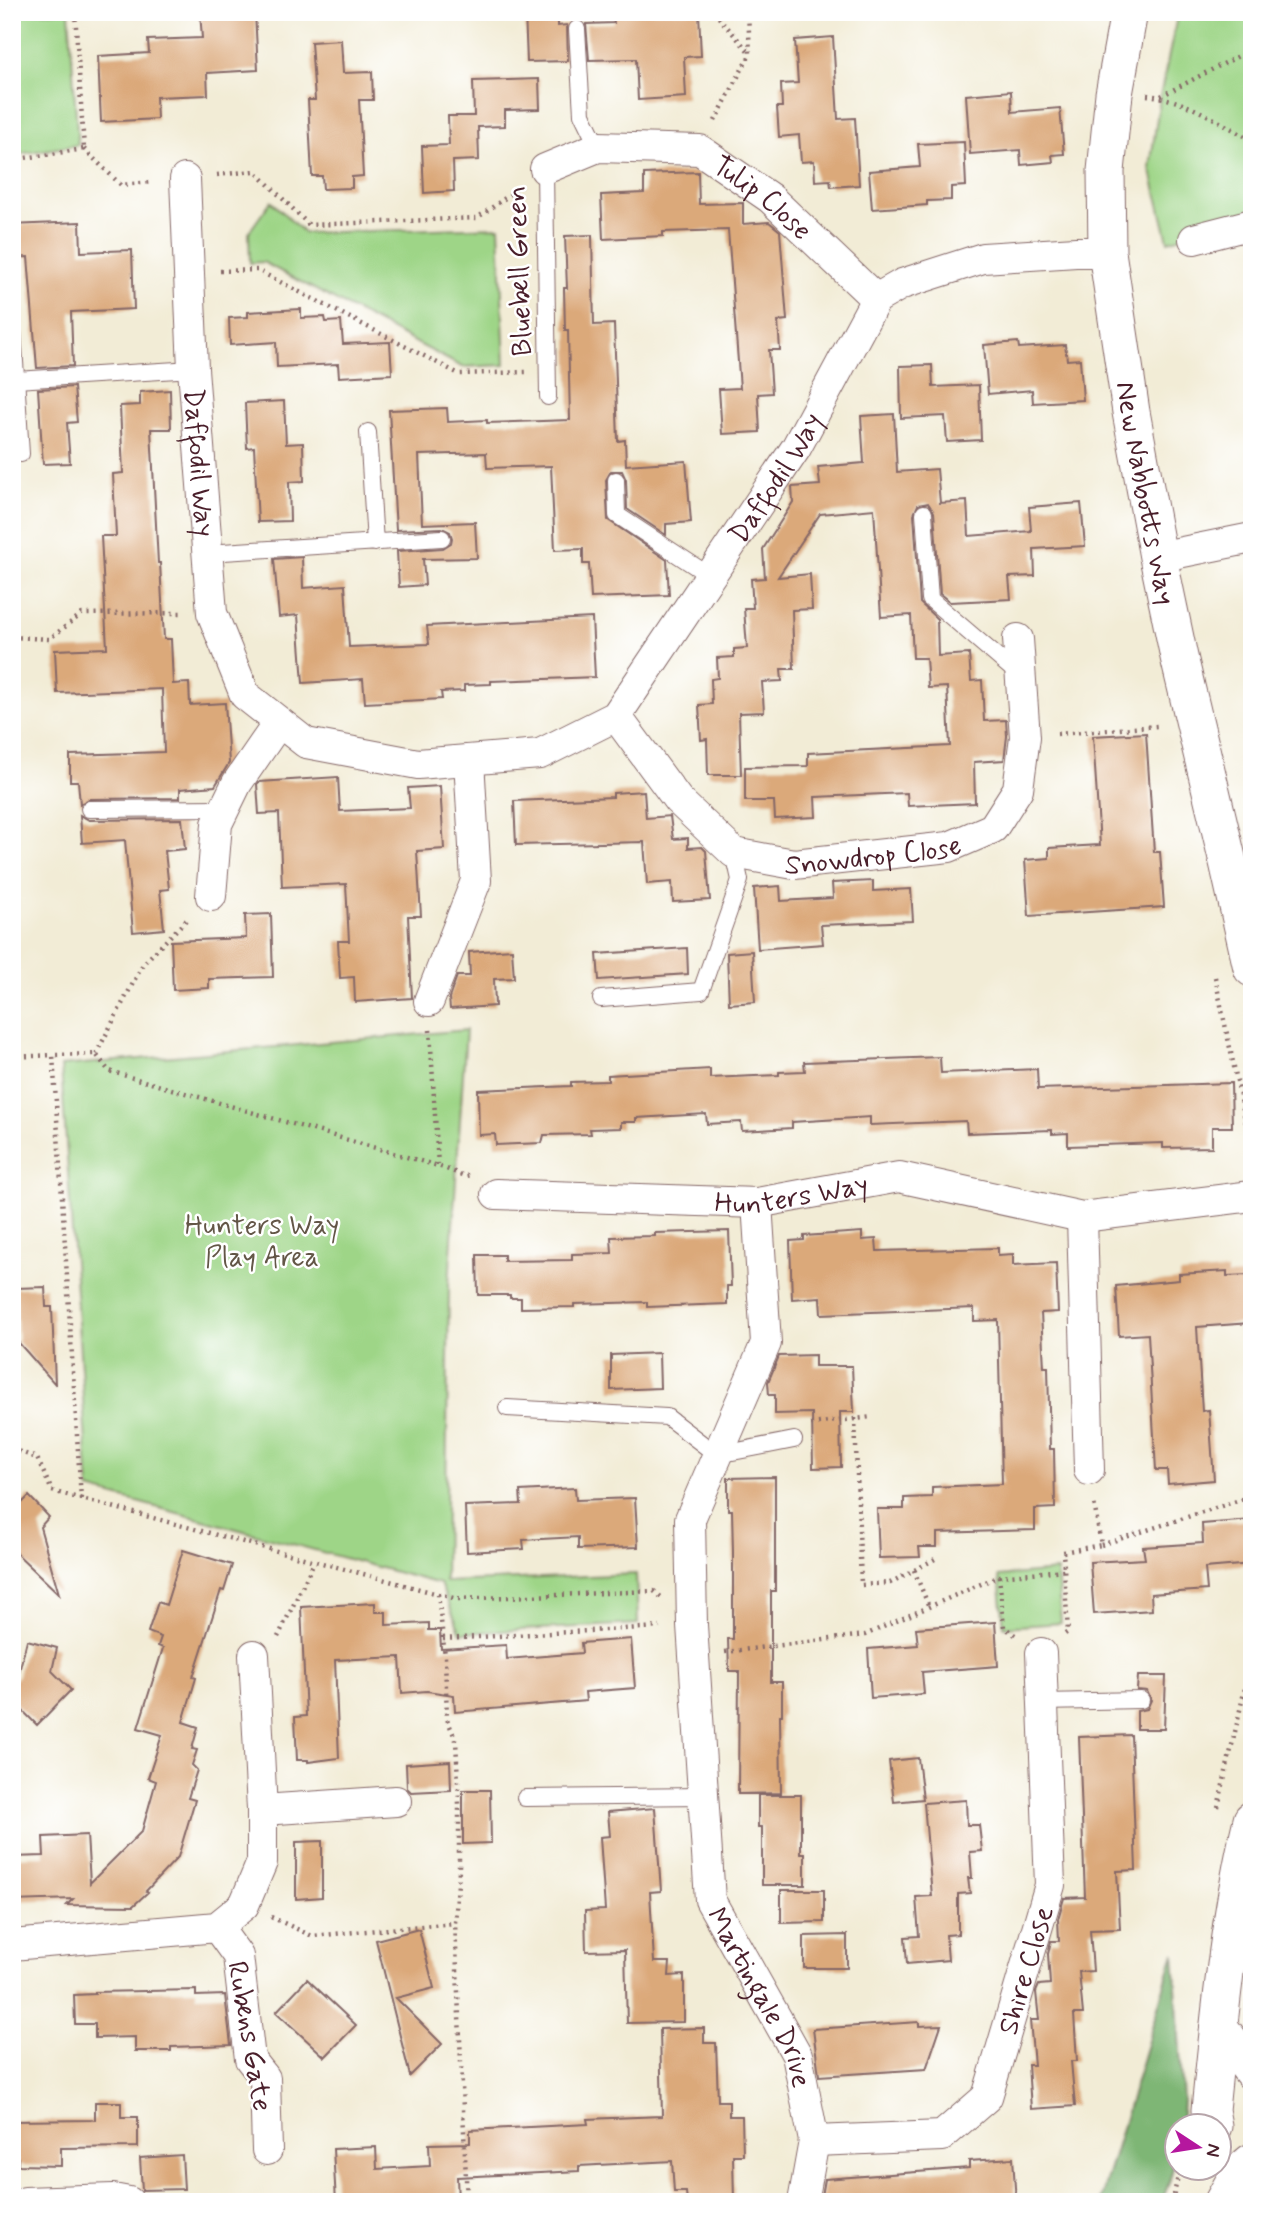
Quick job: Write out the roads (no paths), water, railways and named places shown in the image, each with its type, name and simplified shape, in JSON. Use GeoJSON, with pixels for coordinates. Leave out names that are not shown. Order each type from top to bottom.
{"type":"FeatureCollection","features":[{"type":"Feature","properties":{"kind":"street","name":"New Nabbotts Way"},"geometry":{"type":"LineString","coordinates":[[1129,12],[1114,94],[1106,171],[1107,252],[1158,557],[1252,968]]}},
{"type":"Feature","properties":{"kind":"street","name":"Tulip Close"},"geometry":{"type":"LineString","coordinates":[[545,169],[597,147],[700,150],[770,198],[876,299]]}},
{"type":"Feature","properties":{"kind":"street","name":"Daffodil Way"},"geometry":{"type":"LineString","coordinates":[[184,179],[193,369],[212,613],[245,695],[306,743],[418,764],[540,754],[616,716],[796,448],[876,299]]}},
{"type":"Feature","properties":{"kind":"street"},"geometry":{"type":"LineString","coordinates":[[1194,239],[1252,224]]}},
{"type":"Feature","properties":{"kind":"street"},"geometry":{"type":"LineString","coordinates":[[876,299],[902,285],[983,258],[1107,252]]}},
{"type":"Feature","properties":{"kind":"street"},"geometry":{"type":"LineString","coordinates":[[1158,557],[1252,538]]}},
{"type":"Feature","properties":{"kind":"street","name":"Snowdrop Close"},"geometry":{"type":"LineString","coordinates":[[734,853],[794,864],[949,847],[993,828],[1018,789],[1025,737],[1018,639]]}},
{"type":"Feature","properties":{"kind":"street"},"geometry":{"type":"LineString","coordinates":[[616,716],[678,800],[734,853]]}},
{"type":"Feature","properties":{"kind":"street"},"geometry":{"type":"LineString","coordinates":[[211,896],[217,824],[237,783],[279,722]]}},
{"type":"Feature","properties":{"kind":"street"},"geometry":{"type":"LineString","coordinates":[[429,1001],[475,881],[469,760]]}},
{"type":"Feature","properties":{"kind":"street","name":"Hunters Way"},"geometry":{"type":"LineString","coordinates":[[496,1194],[757,1203],[899,1177],[1082,1217],[1252,1196]]}},
{"type":"Feature","properties":{"kind":"street","name":"Martingale Drive"},"geometry":{"type":"LineString","coordinates":[[757,1203],[766,1343],[690,1519],[692,1626],[710,1900],[797,2055],[814,2141],[803,2202]]}},
{"type":"Feature","properties":{"kind":"street"},"geometry":{"type":"LineString","coordinates":[[1082,1217],[1089,1469]]}},
{"type":"Feature","properties":{"kind":"street","name":"Shire Close"},"geometry":{"type":"LineString","coordinates":[[814,2141],[942,2136],[987,2097],[1050,1885],[1041,1653]]}},
{"type":"Feature","properties":{"kind":"street","name":"Rubens Gate"},"geometry":{"type":"LineString","coordinates":[[12,1945],[217,1927],[244,1905],[262,1862],[254,1655]]}},
{"type":"Feature","properties":{"kind":"street"},"geometry":{"type":"LineString","coordinates":[[262,1810],[396,1801]]}},
{"type":"Feature","properties":{"kind":"street"},"geometry":{"type":"LineString","coordinates":[[1211,2112],[1230,1933],[1240,1869],[1252,1820]]}},
{"type":"Feature","properties":{"kind":"street","name":"Rubens Gate"},"geometry":{"type":"LineString","coordinates":[[217,1927],[238,1956],[250,2059],[265,2078],[267,2150]]}},
{"type":"Feature","properties":{"kind":"street"},"geometry":{"type":"LineString","coordinates":[[1219,2026],[1252,2071]]}},
{"type":"Feature","properties":{"kind":"street"},"geometry":{"type":"LineString","coordinates":[[1224,2200],[1240,2173],[1252,2162]]}},
{"type":"Feature","properties":{"kind":"street"},"geometry":{"type":"LineString","coordinates":[[1222,2182],[1224,2200]]}},
{"type":"Feature","properties":{"kind":"street"},"geometry":{"type":"LineString","coordinates":[[25,2202],[113,2199],[129,2202]]}},
{"type":"Feature","properties":{"kind":"lane"},"geometry":{"type":"LineString","coordinates":[[577,29],[582,114],[597,147]]}},
{"type":"Feature","properties":{"kind":"lane","name":"Bluebell Green"},"geometry":{"type":"LineString","coordinates":[[545,169],[548,397]]}},
{"type":"Feature","properties":{"kind":"lane"},"geometry":{"type":"LineString","coordinates":[[12,315],[20,454]]}},
{"type":"Feature","properties":{"kind":"lane"},"geometry":{"type":"LineString","coordinates":[[16,380],[193,369]]}},
{"type":"Feature","properties":{"kind":"lane"},"geometry":{"type":"LineString","coordinates":[[368,432],[375,542]]}},
{"type":"Feature","properties":{"kind":"lane"},"geometry":{"type":"LineString","coordinates":[[616,480],[617,515],[710,576]]}},
{"type":"Feature","properties":{"kind":"lane"},"geometry":{"type":"LineString","coordinates":[[924,513],[930,599],[1020,676]]}},
{"type":"Feature","properties":{"kind":"lane"},"geometry":{"type":"LineString","coordinates":[[208,553],[442,538]]}},
{"type":"Feature","properties":{"kind":"lane"},"geometry":{"type":"LineString","coordinates":[[89,809],[225,808]]}},
{"type":"Feature","properties":{"kind":"lane"},"geometry":{"type":"LineString","coordinates":[[601,999],[701,991],[740,880],[734,853]]}},
{"type":"Feature","properties":{"kind":"lane"},"geometry":{"type":"LineString","coordinates":[[507,1408],[667,1417],[717,1455],[794,1440]]}},
{"type":"Feature","properties":{"kind":"lane"},"geometry":{"type":"LineString","coordinates":[[1043,1702],[1141,1700]]}},
{"type":"Feature","properties":{"kind":"lane"},"geometry":{"type":"LineString","coordinates":[[525,1798],[703,1796]]}},
{"type":"Feature","properties":{"kind":"park label","name":"Hunters Way Play Area"},"geometry":{"type":"Point","coordinates":[262,1240]}}]}
